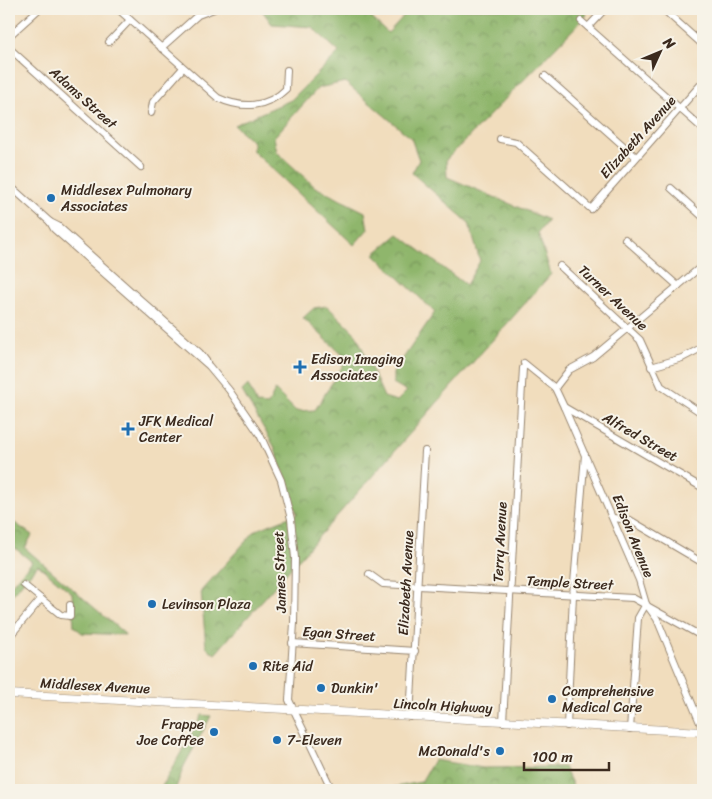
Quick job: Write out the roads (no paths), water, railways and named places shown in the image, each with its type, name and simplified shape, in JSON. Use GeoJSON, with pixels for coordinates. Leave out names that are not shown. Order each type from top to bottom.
{"type":"FeatureCollection","features":[{"type":"Feature","properties":{"kind":"main road","name":"Middlesex Avenue"},"geometry":{"type":"LineString","coordinates":[[9,694],[180,704]]}},
{"type":"Feature","properties":{"kind":"main road","name":"Lincoln Highway"},"geometry":{"type":"LineString","coordinates":[[180,704],[567,726],[703,731]]}},
{"type":"Feature","properties":{"kind":"street"},"geometry":{"type":"LineString","coordinates":[[9,36],[39,9]]}},
{"type":"Feature","properties":{"kind":"street"},"geometry":{"type":"LineString","coordinates":[[118,9],[218,98],[244,106],[265,103],[281,94],[288,83],[287,70]]}},
{"type":"Feature","properties":{"kind":"street"},"geometry":{"type":"LineString","coordinates":[[161,48],[198,15],[214,9]]}},
{"type":"Feature","properties":{"kind":"street"},"geometry":{"type":"LineString","coordinates":[[588,27],[605,9]]}},
{"type":"Feature","properties":{"kind":"street"},"geometry":{"type":"LineString","coordinates":[[663,9],[703,45]]}},
{"type":"Feature","properties":{"kind":"street"},"geometry":{"type":"LineString","coordinates":[[109,42],[130,20]]}},
{"type":"Feature","properties":{"kind":"street"},"geometry":{"type":"LineString","coordinates":[[581,21],[703,129]]}},
{"type":"Feature","properties":{"kind":"street","name":"Adams Street"},"geometry":{"type":"LineString","coordinates":[[9,48],[141,167]]}},
{"type":"Feature","properties":{"kind":"street"},"geometry":{"type":"LineString","coordinates":[[151,113],[153,102],[183,68]]}},
{"type":"Feature","properties":{"kind":"street"},"geometry":{"type":"LineString","coordinates":[[545,76],[636,157]]}},
{"type":"Feature","properties":{"kind":"street","name":"Elizabeth Avenue"},"geometry":{"type":"LineString","coordinates":[[500,139],[516,142],[591,209],[703,82]]}},
{"type":"Feature","properties":{"kind":"street","name":"James Street"},"geometry":{"type":"LineString","coordinates":[[9,185],[50,222],[58,226],[200,353],[229,390],[260,435],[281,480],[294,541],[295,596],[289,700],[332,790]]}},
{"type":"Feature","properties":{"kind":"street"},"geometry":{"type":"LineString","coordinates":[[671,188],[703,217]]}},
{"type":"Feature","properties":{"kind":"street"},"geometry":{"type":"LineString","coordinates":[[625,239],[678,286]]}},
{"type":"Feature","properties":{"kind":"street"},"geometry":{"type":"LineString","coordinates":[[555,388],[569,370],[593,357],[703,265]]}},
{"type":"Feature","properties":{"kind":"street","name":"Turner Avenue"},"geometry":{"type":"LineString","coordinates":[[560,266],[628,327],[645,347],[658,382],[668,393],[703,414]]}},
{"type":"Feature","properties":{"kind":"street"},"geometry":{"type":"LineString","coordinates":[[651,367],[682,358],[703,347]]}},
{"type":"Feature","properties":{"kind":"street","name":"Edison Avenue"},"geometry":{"type":"LineString","coordinates":[[525,364],[555,388],[613,518],[639,580],[646,604],[657,619],[703,731]]}},
{"type":"Feature","properties":{"kind":"street","name":"Terry Avenue"},"geometry":{"type":"LineString","coordinates":[[503,722],[523,368],[525,364]]}},
{"type":"Feature","properties":{"kind":"street","name":"Alfred Street"},"geometry":{"type":"LineString","coordinates":[[564,407],[703,488]]}},
{"type":"Feature","properties":{"kind":"street","name":"Elizabeth Avenue"},"geometry":{"type":"LineString","coordinates":[[410,717],[425,451]]}},
{"type":"Feature","properties":{"kind":"street"},"geometry":{"type":"LineString","coordinates":[[567,726],[573,595],[585,455]]}},
{"type":"Feature","properties":{"kind":"street"},"geometry":{"type":"LineString","coordinates":[[613,518],[630,520],[703,563]]}},
{"type":"Feature","properties":{"kind":"street","name":"Temple Street"},"geometry":{"type":"LineString","coordinates":[[369,574],[383,584],[633,598],[703,637]]}},
{"type":"Feature","properties":{"kind":"street"},"geometry":{"type":"LineString","coordinates":[[24,585],[61,616],[70,616],[70,606]]}},
{"type":"Feature","properties":{"kind":"street"},"geometry":{"type":"LineString","coordinates":[[9,637],[41,598]]}},
{"type":"Feature","properties":{"kind":"street"},"geometry":{"type":"LineString","coordinates":[[630,729],[638,618],[646,604]]}},
{"type":"Feature","properties":{"kind":"street","name":"Egan Street"},"geometry":{"type":"LineString","coordinates":[[292,643],[415,651]]}},
{"type":"Feature","properties":{"kind":"place","name":"Middlesex Pulmonary Associates"},"geometry":{"type":"Point","coordinates":[51,198]}},
{"type":"Feature","properties":{"kind":"place","name":"Edison Imaging Associates"},"geometry":{"type":"Point","coordinates":[300,367]}},
{"type":"Feature","properties":{"kind":"place","name":"JFK Medical Center"},"geometry":{"type":"Point","coordinates":[128,429]}},
{"type":"Feature","properties":{"kind":"place","name":"Levinson Plaza"},"geometry":{"type":"Point","coordinates":[152,604]}},
{"type":"Feature","properties":{"kind":"place","name":"Rite Aid"},"geometry":{"type":"Point","coordinates":[253,666]}},
{"type":"Feature","properties":{"kind":"place","name":"Dunkin'"},"geometry":{"type":"Point","coordinates":[321,688]}},
{"type":"Feature","properties":{"kind":"place","name":"Comprehensive Medical Care"},"geometry":{"type":"Point","coordinates":[552,699]}},
{"type":"Feature","properties":{"kind":"place","name":"Frappe Joe Coffee"},"geometry":{"type":"Point","coordinates":[214,732]}},
{"type":"Feature","properties":{"kind":"place","name":"7-Eleven"},"geometry":{"type":"Point","coordinates":[277,740]}},
{"type":"Feature","properties":{"kind":"place","name":"McDonald's"},"geometry":{"type":"Point","coordinates":[500,751]}}]}
